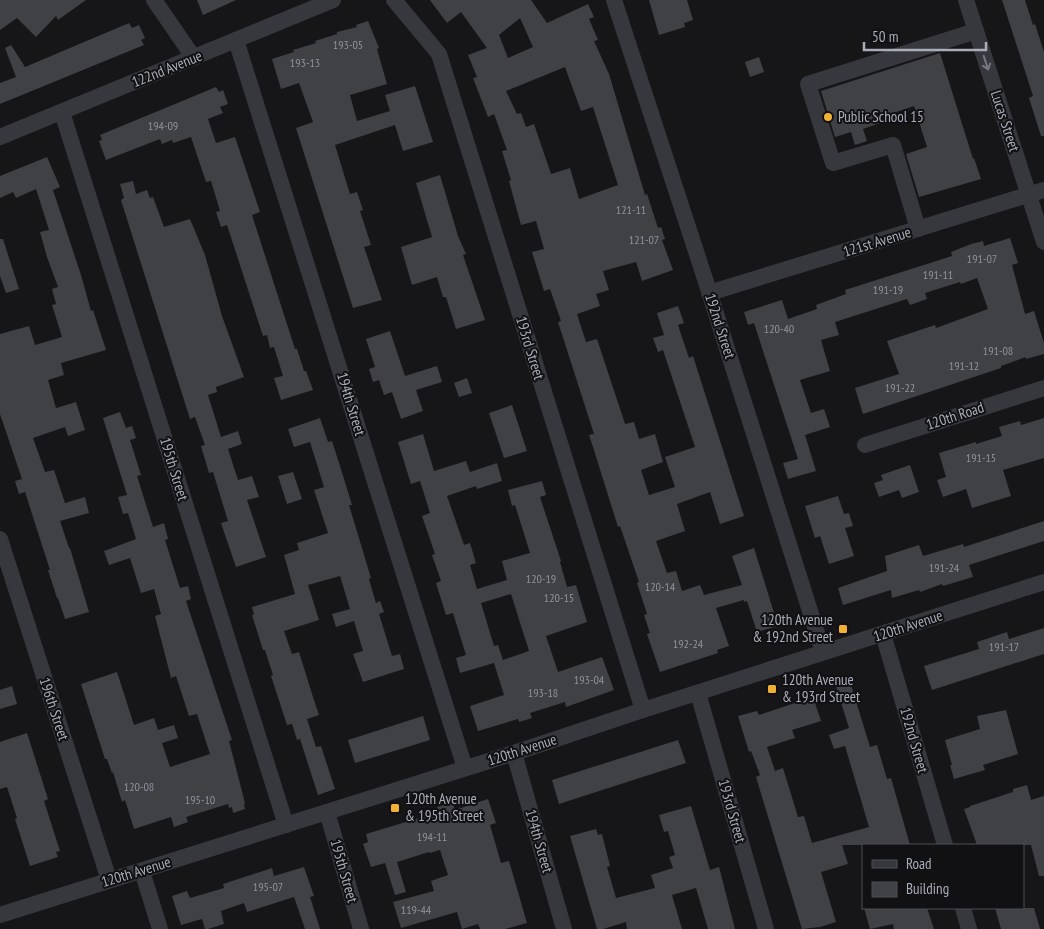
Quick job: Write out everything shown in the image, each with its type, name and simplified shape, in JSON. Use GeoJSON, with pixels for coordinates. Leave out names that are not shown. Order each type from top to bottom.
{"type":"FeatureCollection","features":[{"type":"Feature","properties":{"kind":"street"},"geometry":{"type":"LineString","coordinates":[[154,0],[194,58]]}},
{"type":"Feature","properties":{"kind":"street","name":"122nd Avenue"},"geometry":{"type":"LineString","coordinates":[[0,137],[333,0]]}},
{"type":"Feature","properties":{"kind":"street","name":"193rd Street"},"geometry":{"type":"LineString","coordinates":[[394,0],[439,54],[643,710]]}},
{"type":"Feature","properties":{"kind":"street","name":"192nd Street"},"geometry":{"type":"LineString","coordinates":[[614,0],[823,652]]}},
{"type":"Feature","properties":{"kind":"street","name":"Lucas Street"},"geometry":{"type":"LineString","coordinates":[[966,0],[1036,193],[1044,242]]}},
{"type":"Feature","properties":{"kind":"street"},"geometry":{"type":"LineString","coordinates":[[918,229],[893,145],[833,163],[808,84],[976,31]]}},
{"type":"Feature","properties":{"kind":"street","name":"194th Street"},"geometry":{"type":"LineString","coordinates":[[236,40],[465,768]]}},
{"type":"Feature","properties":{"kind":"street","name":"195th Street"},"geometry":{"type":"LineString","coordinates":[[62,112],[286,825]]}},
{"type":"Feature","properties":{"kind":"street","name":"121st Avenue"},"geometry":{"type":"LineString","coordinates":[[709,293],[1036,193]]}},
{"type":"Feature","properties":{"kind":"street","name":"120th Road"},"geometry":{"type":"LineString","coordinates":[[865,445],[1044,388]]}},
{"type":"Feature","properties":{"kind":"street","name":"196th Street"},"geometry":{"type":"LineString","coordinates":[[0,539],[109,880]]}},
{"type":"Feature","properties":{"kind":"street","name":"120th Avenue"},"geometry":{"type":"LineString","coordinates":[[0,915],[514,753],[1044,582]]}},
{"type":"Feature","properties":{"kind":"street","name":"192nd Street"},"geometry":{"type":"LineString","coordinates":[[883,634],[945,844]]}},
{"type":"Feature","properties":{"kind":"street","name":"193rd Street"},"geometry":{"type":"LineString","coordinates":[[698,693],[766,929]]}},
{"type":"Feature","properties":{"kind":"street","name":"194th Street"},"geometry":{"type":"LineString","coordinates":[[514,753],[564,929]]}},
{"type":"Feature","properties":{"kind":"street","name":"195th Street"},"geometry":{"type":"LineString","coordinates":[[327,812],[361,929]]}},
{"type":"Feature","properties":{"kind":"street"},"geometry":{"type":"LineString","coordinates":[[142,871],[160,929]]}},
{"type":"Feature","properties":{"kind":"street"},"geometry":{"type":"LineString","coordinates":[[963,909],[969,929]]}},
{"type":"Feature","properties":{"kind":"building"},"geometry":{"type":"Polygon","coordinates":[[[0,0],[86,0],[58,20],[56,16],[36,37],[17,18],[0,30],[0,0]]]}},
{"type":"Feature","properties":{"kind":"building"},"geometry":{"type":"Polygon","coordinates":[[[197,0],[236,0],[203,15],[197,0]]]}},
{"type":"Feature","properties":{"kind":"building"},"geometry":{"type":"Polygon","coordinates":[[[430,0],[531,0],[547,23],[588,4],[594,17],[589,19],[598,40],[594,41],[609,74],[645,195],[647,194],[658,228],[661,227],[665,239],[662,240],[673,270],[642,281],[636,262],[603,271],[609,290],[596,294],[600,306],[577,314],[586,342],[597,339],[625,424],[634,422],[639,439],[655,434],[663,462],[641,470],[649,495],[675,487],[665,457],[695,447],[663,350],[658,352],[653,338],[664,335],[657,313],[678,306],[684,323],[678,325],[689,358],[693,356],[744,516],[720,524],[710,492],[677,504],[685,531],[656,541],[667,573],[676,571],[682,591],[700,585],[704,595],[742,585],[732,556],[754,548],[778,626],[757,632],[747,601],[744,602],[744,600],[716,608],[729,646],[717,650],[718,653],[660,672],[647,634],[650,633],[644,615],[647,614],[637,583],[639,582],[620,526],[618,527],[589,435],[594,434],[558,322],[561,321],[550,289],[544,291],[532,252],[544,249],[536,221],[521,225],[509,181],[511,180],[502,151],[507,150],[494,114],[488,117],[473,78],[477,77],[468,55],[487,48],[461,12],[447,23],[430,0]],[[520,18],[499,35],[508,58],[533,47],[520,18]],[[565,67],[506,91],[517,114],[521,113],[526,127],[534,124],[551,174],[570,168],[579,199],[618,185],[593,107],[581,111],[565,67]]]}},
{"type":"Feature","properties":{"kind":"building"},"geometry":{"type":"Polygon","coordinates":[[[649,0],[687,0],[693,20],[684,23],[685,27],[659,35],[649,0]]]}},
{"type":"Feature","properties":{"kind":"building"},"geometry":{"type":"Polygon","coordinates":[[[1002,0],[1025,0],[1044,52],[1044,136],[1041,136],[1029,98],[1033,96],[1002,0]]]}},
{"type":"Feature","properties":{"kind":"building"},"geometry":{"type":"Polygon","coordinates":[[[368,21],[379,48],[377,49],[387,84],[350,95],[357,121],[390,111],[385,95],[415,86],[433,142],[403,151],[395,125],[335,145],[350,194],[357,192],[363,210],[360,211],[371,245],[364,247],[382,300],[353,308],[296,128],[313,122],[299,83],[281,89],[272,59],[294,52],[293,50],[316,43],[315,41],[337,34],[337,32],[357,27],[356,25],[368,21]]]}},
{"type":"Feature","properties":{"kind":"building"},"geometry":{"type":"Polygon","coordinates":[[[129,23],[132,28],[139,25],[145,38],[141,40],[144,45],[0,104],[0,83],[16,77],[5,48],[11,45],[25,67],[129,23]]]}},
{"type":"Feature","properties":{"kind":"building"},"geometry":{"type":"Polygon","coordinates":[[[940,53],[981,179],[919,197],[906,154],[927,147],[914,106],[881,117],[883,122],[863,129],[867,141],[855,145],[851,132],[835,137],[821,91],[940,53]]]}},
{"type":"Feature","properties":{"kind":"building"},"geometry":{"type":"Polygon","coordinates":[[[759,57],[764,72],[750,77],[745,62],[759,57]]]}},
{"type":"Feature","properties":{"kind":"building"},"geometry":{"type":"Polygon","coordinates":[[[216,87],[219,92],[223,90],[228,104],[220,107],[223,113],[208,119],[216,143],[235,137],[260,212],[252,215],[295,349],[297,349],[313,390],[281,400],[274,378],[283,376],[274,347],[270,348],[267,335],[263,336],[227,225],[221,227],[216,212],[220,211],[211,181],[206,182],[191,137],[173,143],[172,140],[162,144],[160,139],[106,160],[99,141],[102,140],[100,135],[216,87]]]}},
{"type":"Feature","properties":{"kind":"building"},"geometry":{"type":"Polygon","coordinates":[[[47,157],[60,187],[53,190],[91,311],[93,310],[106,350],[61,363],[64,375],[48,380],[56,408],[76,402],[85,430],[68,436],[65,427],[33,438],[45,472],[54,470],[65,503],[85,497],[89,513],[60,521],[89,612],[65,619],[25,492],[19,494],[15,481],[22,479],[0,414],[0,334],[29,326],[35,345],[62,337],[52,305],[56,304],[52,289],[58,287],[40,232],[49,230],[36,189],[16,198],[13,192],[0,198],[0,176],[47,157]]]}},
{"type":"Feature","properties":{"kind":"building"},"geometry":{"type":"Polygon","coordinates":[[[440,175],[458,236],[466,254],[463,255],[485,320],[456,329],[446,297],[443,297],[437,277],[412,285],[401,247],[432,237],[416,183],[440,175]]]}},
{"type":"Feature","properties":{"kind":"building"},"geometry":{"type":"Polygon","coordinates":[[[133,181],[136,194],[147,190],[150,198],[153,197],[164,227],[190,219],[205,255],[222,316],[244,377],[216,387],[217,392],[208,395],[221,437],[238,431],[242,444],[228,449],[238,480],[252,476],[259,497],[247,500],[266,557],[236,567],[221,523],[228,521],[213,472],[209,473],[201,446],[205,445],[195,417],[190,419],[121,200],[124,198],[120,184],[133,181]]]}},
{"type":"Feature","properties":{"kind":"building"},"geometry":{"type":"Polygon","coordinates":[[[1010,238],[1018,263],[1012,265],[1025,314],[1034,311],[1044,343],[1044,354],[1026,359],[1026,357],[1001,366],[1001,368],[863,414],[855,388],[899,374],[887,341],[935,325],[936,328],[988,309],[977,278],[925,293],[927,299],[910,305],[907,299],[835,322],[839,335],[821,340],[830,371],[800,380],[811,413],[824,409],[830,427],[805,435],[816,471],[788,479],[783,463],[798,459],[754,323],[748,325],[744,312],[782,300],[788,319],[817,309],[816,305],[846,294],[845,290],[952,256],[951,252],[971,244],[983,241],[984,246],[1010,238]]]}},
{"type":"Feature","properties":{"kind":"building"},"geometry":{"type":"Polygon","coordinates":[[[0,239],[3,239],[19,289],[6,293],[0,276],[0,239]]]}},
{"type":"Feature","properties":{"kind":"building"},"geometry":{"type":"Polygon","coordinates":[[[390,331],[405,376],[437,366],[442,382],[416,390],[423,411],[401,419],[392,392],[384,395],[379,380],[373,382],[369,369],[375,367],[366,339],[390,331]]]}},
{"type":"Feature","properties":{"kind":"building"},"geometry":{"type":"Polygon","coordinates":[[[467,378],[472,393],[459,397],[454,383],[467,378]]]}},
{"type":"Feature","properties":{"kind":"building"},"geometry":{"type":"Polygon","coordinates":[[[512,405],[527,451],[504,458],[489,413],[512,405]]]}},
{"type":"Feature","properties":{"kind":"building"},"geometry":{"type":"Polygon","coordinates":[[[120,412],[126,428],[132,426],[136,438],[130,440],[141,475],[137,476],[153,527],[164,523],[168,539],[165,540],[180,588],[188,586],[191,599],[186,601],[232,740],[229,741],[245,803],[245,809],[233,813],[232,807],[229,808],[228,804],[186,817],[188,822],[174,827],[171,817],[134,829],[125,800],[122,802],[113,772],[107,759],[105,759],[81,684],[117,672],[134,725],[154,718],[158,730],[174,725],[178,738],[162,743],[170,767],[210,754],[197,714],[189,716],[176,676],[171,678],[155,616],[161,614],[154,589],[141,593],[130,558],[109,565],[104,551],[136,539],[128,513],[123,514],[118,497],[127,495],[103,418],[120,412]]]}},
{"type":"Feature","properties":{"kind":"building"},"geometry":{"type":"Polygon","coordinates":[[[320,418],[328,442],[332,441],[352,505],[349,505],[371,578],[369,579],[375,600],[376,603],[380,601],[384,612],[379,614],[392,656],[400,654],[404,669],[363,682],[353,654],[363,651],[354,621],[336,627],[332,614],[350,609],[340,576],[308,585],[319,620],[284,631],[292,654],[299,652],[319,715],[307,719],[316,747],[321,746],[335,789],[318,795],[300,739],[297,740],[292,724],[287,725],[271,676],[273,675],[252,615],[254,615],[252,607],[295,594],[284,555],[299,550],[297,543],[328,533],[314,490],[324,487],[310,442],[294,447],[288,429],[320,418]]]}},
{"type":"Feature","properties":{"kind":"building"},"geometry":{"type":"Polygon","coordinates":[[[1044,418],[1044,458],[1003,470],[1011,496],[972,508],[966,489],[943,497],[937,480],[946,477],[939,453],[1002,436],[999,427],[1020,421],[1021,425],[1044,418]]]}},
{"type":"Feature","properties":{"kind":"building"},"geometry":{"type":"Polygon","coordinates":[[[423,434],[434,471],[466,461],[470,472],[497,463],[502,481],[477,489],[476,486],[447,496],[464,545],[470,543],[476,563],[470,565],[477,589],[507,580],[502,561],[530,553],[515,505],[512,506],[508,490],[542,481],[546,495],[540,497],[561,561],[567,587],[576,585],[587,622],[546,636],[558,672],[602,657],[614,690],[566,707],[565,702],[530,713],[532,718],[519,722],[518,719],[478,731],[470,706],[504,695],[494,663],[460,673],[456,658],[466,655],[453,613],[446,615],[436,583],[441,581],[432,555],[435,554],[422,516],[430,513],[420,481],[411,484],[398,442],[423,434]],[[511,594],[481,603],[494,646],[498,645],[503,660],[529,651],[511,594]]]}},
{"type":"Feature","properties":{"kind":"building"},"geometry":{"type":"Polygon","coordinates":[[[910,465],[919,492],[902,498],[899,490],[879,497],[874,483],[883,480],[881,475],[910,465]]]}},
{"type":"Feature","properties":{"kind":"building"},"geometry":{"type":"Polygon","coordinates":[[[293,472],[302,499],[287,504],[278,476],[293,472]]]}},
{"type":"Feature","properties":{"kind":"building"},"geometry":{"type":"Polygon","coordinates":[[[838,496],[844,514],[849,513],[853,526],[845,528],[854,556],[829,564],[820,536],[815,538],[805,506],[838,496]]]}},
{"type":"Feature","properties":{"kind":"building"},"geometry":{"type":"Polygon","coordinates":[[[1044,521],[1044,541],[969,565],[973,577],[892,598],[891,590],[843,605],[838,588],[887,571],[885,556],[919,545],[923,556],[963,544],[964,547],[1044,521]]]}},
{"type":"Feature","properties":{"kind":"building"},"geometry":{"type":"Polygon","coordinates":[[[1044,628],[1044,654],[932,690],[924,666],[979,649],[977,642],[1007,632],[1009,639],[1044,628]]]}},
{"type":"Feature","properties":{"kind":"building"},"geometry":{"type":"Polygon","coordinates":[[[849,678],[870,747],[877,745],[887,779],[891,778],[910,844],[842,845],[848,864],[821,872],[836,922],[820,927],[802,929],[756,777],[760,775],[751,751],[749,752],[738,716],[757,711],[759,715],[813,697],[821,721],[792,730],[795,738],[767,747],[775,771],[783,768],[798,817],[804,816],[812,843],[869,827],[845,746],[834,749],[829,735],[849,728],[835,683],[849,678]]]}},
{"type":"Feature","properties":{"kind":"building"},"geometry":{"type":"Polygon","coordinates":[[[12,686],[17,704],[0,709],[0,690],[12,686]]]}},
{"type":"Feature","properties":{"kind":"building"},"geometry":{"type":"Polygon","coordinates":[[[1006,710],[1018,754],[983,765],[985,770],[954,779],[945,740],[980,729],[977,716],[1006,710]]]}},
{"type":"Feature","properties":{"kind":"building"},"geometry":{"type":"Polygon","coordinates":[[[423,716],[430,740],[355,763],[348,740],[423,716]]]}},
{"type":"Feature","properties":{"kind":"building"},"geometry":{"type":"Polygon","coordinates":[[[27,733],[48,799],[44,801],[60,851],[56,852],[58,857],[30,866],[7,787],[0,789],[0,742],[27,733]]]}},
{"type":"Feature","properties":{"kind":"building"},"geometry":{"type":"Polygon","coordinates":[[[678,740],[686,763],[559,804],[552,780],[678,740]]]}},
{"type":"Feature","properties":{"kind":"building"},"geometry":{"type":"Polygon","coordinates":[[[1027,785],[1031,800],[1044,796],[1044,876],[1039,876],[1031,845],[977,844],[964,809],[1013,792],[1013,789],[1027,785]]]}},
{"type":"Feature","properties":{"kind":"building"},"geometry":{"type":"Polygon","coordinates":[[[488,799],[496,823],[490,825],[501,863],[509,861],[527,923],[505,929],[480,929],[478,924],[462,929],[457,912],[401,928],[393,902],[434,891],[431,881],[448,875],[440,850],[397,862],[406,892],[395,895],[385,863],[371,867],[363,844],[368,842],[366,834],[439,812],[437,807],[452,802],[455,810],[488,799]]]}},
{"type":"Feature","properties":{"kind":"building"},"geometry":{"type":"Polygon","coordinates":[[[691,806],[710,870],[719,867],[735,929],[708,929],[696,888],[672,895],[682,929],[627,929],[626,922],[597,929],[570,836],[596,829],[598,835],[602,834],[610,866],[607,867],[616,898],[655,888],[651,875],[673,868],[669,857],[675,855],[668,831],[664,832],[659,815],[691,806]]]}},
{"type":"Feature","properties":{"kind":"building"},"geometry":{"type":"Polygon","coordinates":[[[304,867],[314,896],[310,897],[320,929],[305,929],[294,897],[247,912],[244,903],[221,911],[224,924],[208,929],[205,929],[202,919],[181,925],[172,896],[187,891],[190,898],[224,888],[223,884],[272,868],[274,876],[304,867]]]}},
{"type":"Feature","properties":{"kind":"building"},"geometry":{"type":"Polygon","coordinates":[[[1034,908],[1040,929],[1001,929],[995,909],[1034,908]]]}},
{"type":"Feature","properties":{"kind":"building"},"geometry":{"type":"Polygon","coordinates":[[[864,909],[927,909],[934,929],[894,929],[893,924],[870,929],[864,909]]]}},
{"type":"Feature","properties":{"kind":"place","name":"Public School 15"},"geometry":{"type":"Point","coordinates":[828,117]}},
{"type":"Feature","properties":{"kind":"place","name":"120th Avenue & 192nd Street"},"geometry":{"type":"Point","coordinates":[843,629]}},
{"type":"Feature","properties":{"kind":"place","name":"120th Avenue & 193rd Street"},"geometry":{"type":"Point","coordinates":[772,689]}},
{"type":"Feature","properties":{"kind":"place","name":"120th Avenue & 195th Street"},"geometry":{"type":"Point","coordinates":[395,808]}}]}
